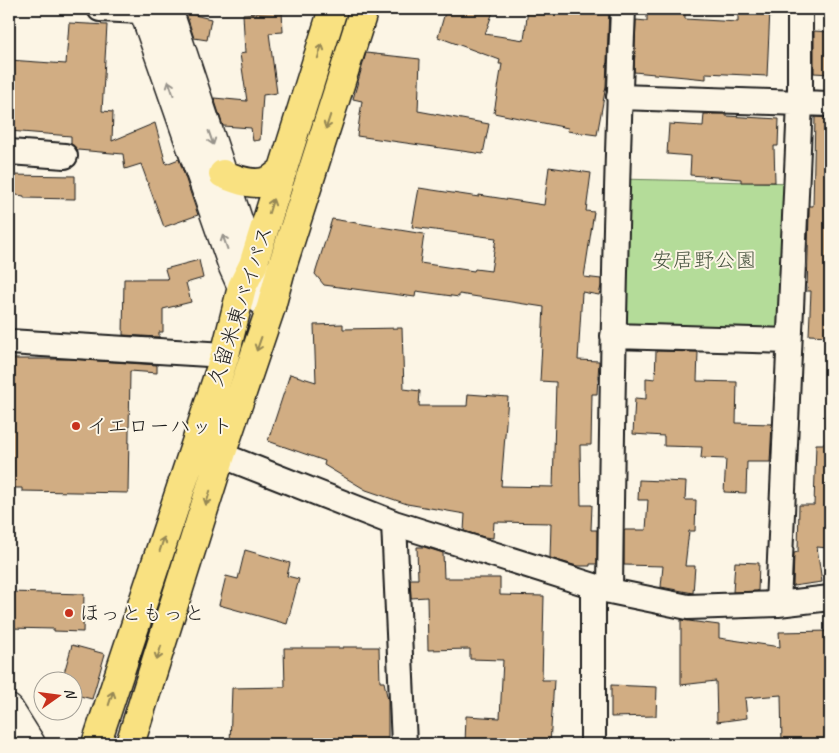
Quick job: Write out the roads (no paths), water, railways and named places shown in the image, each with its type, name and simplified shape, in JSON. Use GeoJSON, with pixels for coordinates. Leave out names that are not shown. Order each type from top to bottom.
{"type":"FeatureCollection","features":[{"type":"Feature","properties":{"kind":"highway","name":"久留米東バイパス"},"geometry":{"type":"LineString","coordinates":[[96,744],[226,355],[248,276],[333,9]]}},
{"type":"Feature","properties":{"kind":"highway","name":"久留米東バイパス"},"geometry":{"type":"LineString","coordinates":[[130,744],[221,455],[273,300],[364,9]]}},
{"type":"Feature","properties":{"kind":"highway"},"geometry":{"type":"LineString","coordinates":[[223,174],[239,181],[256,183],[270,180],[283,170]]}},
{"type":"Feature","properties":{"kind":"street"},"geometry":{"type":"LineString","coordinates":[[100,9],[156,11]]}},
{"type":"Feature","properties":{"kind":"street"},"geometry":{"type":"LineString","coordinates":[[593,744],[613,336],[624,9]]}},
{"type":"Feature","properties":{"kind":"street"},"geometry":{"type":"LineString","coordinates":[[778,604],[800,102],[800,9]]}},
{"type":"Feature","properties":{"kind":"street"},"geometry":{"type":"LineString","coordinates":[[156,11],[223,174],[248,276]]}},
{"type":"Feature","properties":{"kind":"street"},"geometry":{"type":"LineString","coordinates":[[156,11],[233,267],[248,276],[273,300]]}},
{"type":"Feature","properties":{"kind":"street"},"geometry":{"type":"LineString","coordinates":[[620,96],[830,104]]}},
{"type":"Feature","properties":{"kind":"street"},"geometry":{"type":"LineString","coordinates":[[9,152],[65,156]]}},
{"type":"Feature","properties":{"kind":"street"},"geometry":{"type":"LineString","coordinates":[[613,336],[789,341]]}},
{"type":"Feature","properties":{"kind":"street"},"geometry":{"type":"LineString","coordinates":[[9,342],[226,355]]}},
{"type":"Feature","properties":{"kind":"street"},"geometry":{"type":"LineString","coordinates":[[194,448],[221,455],[394,523],[602,588],[688,606],[778,604],[830,598]]}},
{"type":"Feature","properties":{"kind":"street"},"geometry":{"type":"LineString","coordinates":[[394,523],[404,744]]}},
{"type":"Feature","properties":{"kind":"street"},"geometry":{"type":"LineString","coordinates":[[9,709],[31,744]]}},
{"type":"Feature","properties":{"kind":"place","name":"イエローハット"},"geometry":{"type":"Point","coordinates":[76,426]}},
{"type":"Feature","properties":{"kind":"place","name":"ほっともっと"},"geometry":{"type":"Point","coordinates":[69,613]}},
{"type":"Feature","properties":{"kind":"park label","name":"安居野公園"},"geometry":{"type":"Point","coordinates":[704,260]}}]}
